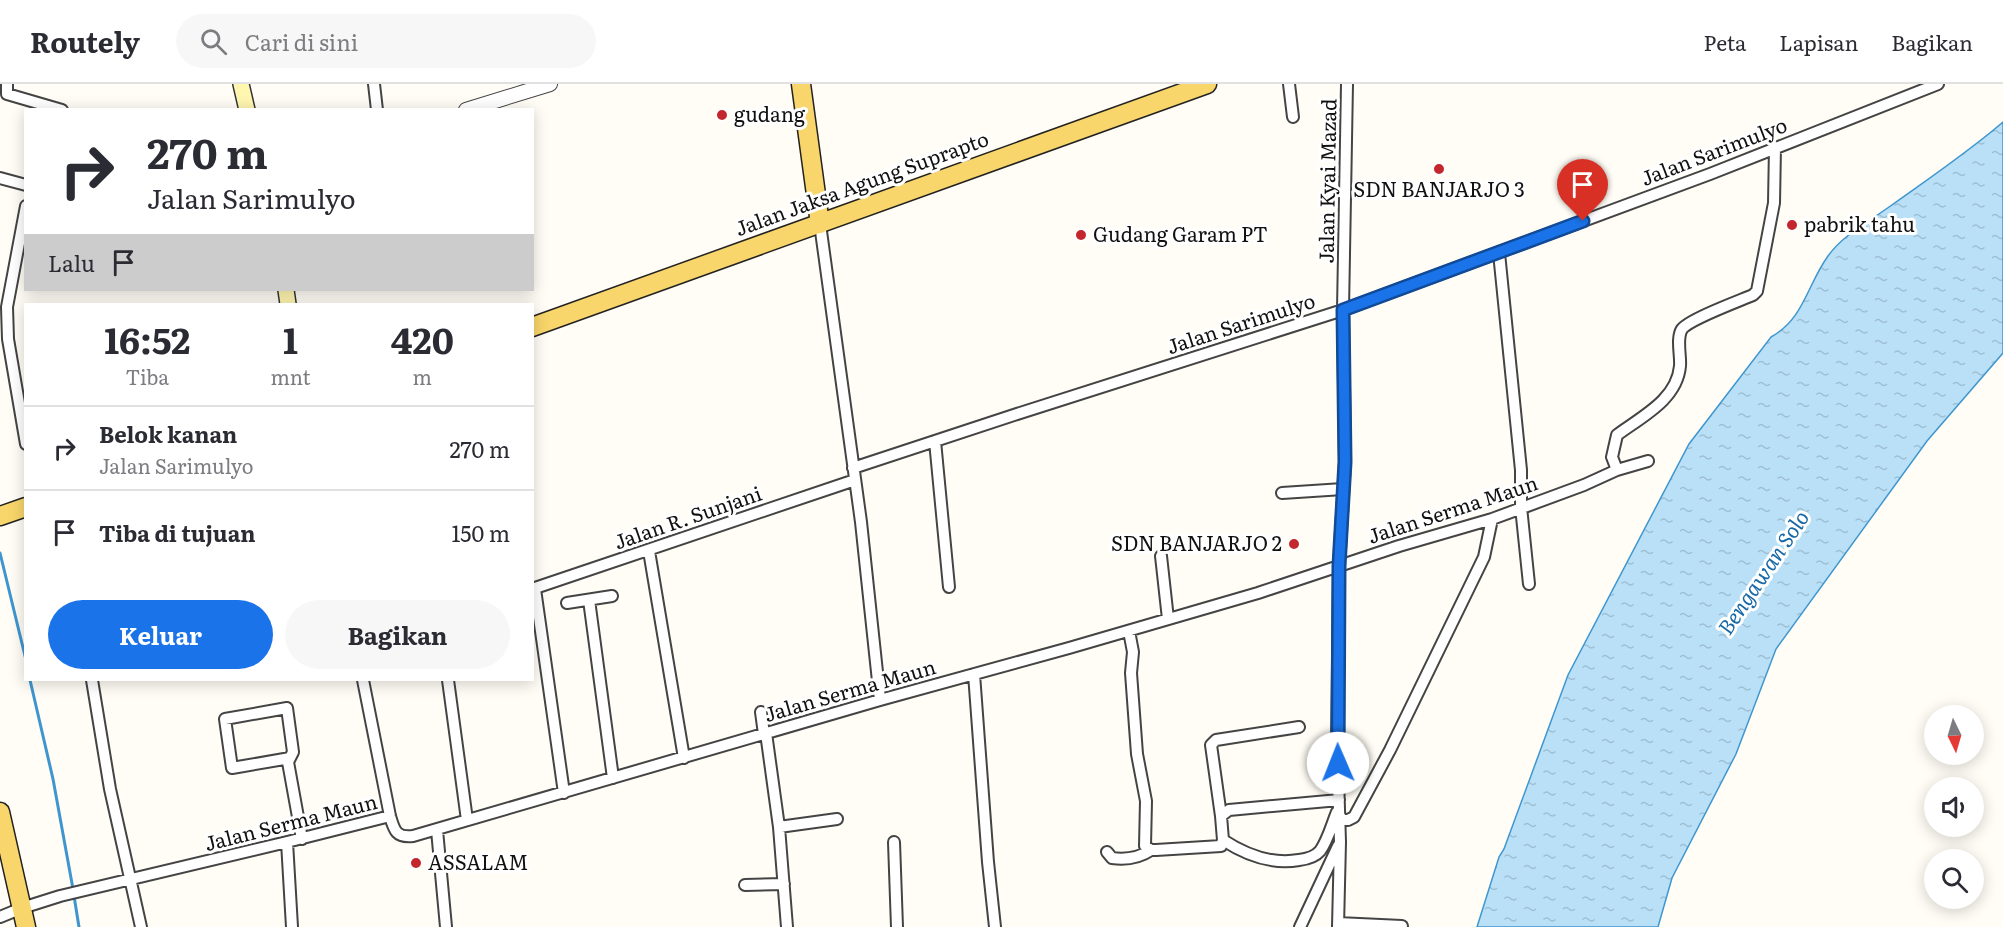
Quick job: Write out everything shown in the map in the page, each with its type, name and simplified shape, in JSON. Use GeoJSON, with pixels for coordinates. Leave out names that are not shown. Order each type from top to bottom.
{"type":"FeatureCollection","features":[{"type":"Feature","properties":{"kind":"main road"},"geometry":{"type":"LineString","coordinates":[[241,84],[247,108]]}},
{"type":"Feature","properties":{"kind":"main road"},"geometry":{"type":"LineString","coordinates":[[801,84],[820,224]]}},
{"type":"Feature","properties":{"kind":"main road","name":"Jalan Jaksa Agung Suprapto"},"geometry":{"type":"LineString","coordinates":[[534,326],[1207,84]]}},
{"type":"Feature","properties":{"kind":"main road"},"geometry":{"type":"LineString","coordinates":[[3,515],[24,508]]}},
{"type":"Feature","properties":{"kind":"main road"},"geometry":{"type":"LineString","coordinates":[[0,812],[26,927]]}},
{"type":"Feature","properties":{"kind":"street"},"geometry":{"type":"LineString","coordinates":[[7,84],[7,94],[53,108]]}},
{"type":"Feature","properties":{"kind":"street"},"geometry":{"type":"LineString","coordinates":[[374,84],[377,108]]}},
{"type":"Feature","properties":{"kind":"street"},"geometry":{"type":"LineString","coordinates":[[472,108],[550,84]]}},
{"type":"Feature","properties":{"kind":"street"},"geometry":{"type":"LineString","coordinates":[[1289,84],[1293,117]]}},
{"type":"Feature","properties":{"kind":"street","name":"Jalan Kyai Mazad"},"geometry":{"type":"LineString","coordinates":[[1338,925],[1339,566],[1343,489],[1347,84]]}},
{"type":"Feature","properties":{"kind":"street","name":"Jalan Sarimulyo"},"geometry":{"type":"LineString","coordinates":[[854,474],[935,441],[1343,310],[1710,174],[1932,85]]}},
{"type":"Feature","properties":{"kind":"street"},"geometry":{"type":"LineString","coordinates":[[1617,470],[1612,457],[1617,435],[1645,417],[1670,391],[1677,379],[1680,368],[1682,329],[1757,291],[1773,203],[1775,147]]}},
{"type":"Feature","properties":{"kind":"street"},"geometry":{"type":"LineString","coordinates":[[0,178],[24,184]]}},
{"type":"Feature","properties":{"kind":"street"},"geometry":{"type":"LineString","coordinates":[[24,217],[7,307],[8,339],[24,432]]}},
{"type":"Feature","properties":{"kind":"street"},"geometry":{"type":"LineString","coordinates":[[820,224],[865,554],[880,700]]}},
{"type":"Feature","properties":{"kind":"street"},"geometry":{"type":"LineString","coordinates":[[1499,253],[1521,470],[1521,507],[1529,584]]}},
{"type":"Feature","properties":{"kind":"street"},"geometry":{"type":"LineString","coordinates":[[935,441],[949,587]]}},
{"type":"Feature","properties":{"kind":"street","name":"Jalan Serma Maun"},"geometry":{"type":"LineString","coordinates":[[0,917],[60,896],[390,816],[395,833],[399,836],[413,836],[436,830],[880,700],[1258,593],[1444,532],[1492,519],[1584,485],[1617,470],[1648,461]]}},
{"type":"Feature","properties":{"kind":"street","name":"Jalan R. Sunjani"},"geometry":{"type":"LineString","coordinates":[[534,589],[649,551],[854,474]]}},
{"type":"Feature","properties":{"kind":"street"},"geometry":{"type":"LineString","coordinates":[[1282,493],[1343,489]]}},
{"type":"Feature","properties":{"kind":"street"},"geometry":{"type":"LineString","coordinates":[[1339,807],[1342,820],[1354,817],[1371,786],[1484,557],[1492,519]]}},
{"type":"Feature","properties":{"kind":"street"},"geometry":{"type":"LineString","coordinates":[[649,551],[684,758]]}},
{"type":"Feature","properties":{"kind":"street"},"geometry":{"type":"LineString","coordinates":[[1161,556],[1168,619]]}},
{"type":"Feature","properties":{"kind":"street"},"geometry":{"type":"LineString","coordinates":[[534,589],[564,793]]}},
{"type":"Feature","properties":{"kind":"street"},"geometry":{"type":"LineString","coordinates":[[567,603],[612,596]]}},
{"type":"Feature","properties":{"kind":"street"},"geometry":{"type":"LineString","coordinates":[[588,600],[613,778]]}},
{"type":"Feature","properties":{"kind":"street"},"geometry":{"type":"LineString","coordinates":[[1129,631],[1133,652],[1131,673],[1137,754],[1146,801],[1145,846],[1150,850]]}},
{"type":"Feature","properties":{"kind":"street"},"geometry":{"type":"LineString","coordinates":[[974,674],[987,862],[994,927]]}},
{"type":"Feature","properties":{"kind":"street"},"geometry":{"type":"LineString","coordinates":[[92,681],[110,789],[141,927]]}},
{"type":"Feature","properties":{"kind":"street"},"geometry":{"type":"LineString","coordinates":[[363,681],[390,816]]}},
{"type":"Feature","properties":{"kind":"street"},"geometry":{"type":"LineString","coordinates":[[448,681],[467,820]]}},
{"type":"Feature","properties":{"kind":"street"},"geometry":{"type":"LineString","coordinates":[[290,758],[232,768],[225,719],[287,708],[293,752],[290,758],[288,762],[302,838]]}},
{"type":"Feature","properties":{"kind":"street"},"geometry":{"type":"LineString","coordinates":[[761,712],[778,827],[788,927]]}},
{"type":"Feature","properties":{"kind":"street"},"geometry":{"type":"LineString","coordinates":[[1107,852],[1112,858],[1118,859],[1137,858],[1150,850],[1221,846],[1223,840],[1221,816],[1211,745],[1216,740],[1299,727]]}},
{"type":"Feature","properties":{"kind":"street"},"geometry":{"type":"LineString","coordinates":[[1221,816],[1228,810],[1237,809],[1339,807]]}},
{"type":"Feature","properties":{"kind":"street"},"geometry":{"type":"LineString","coordinates":[[1223,840],[1250,855],[1274,862],[1312,857],[1319,853],[1324,845],[1339,807]]}},
{"type":"Feature","properties":{"kind":"street"},"geometry":{"type":"LineString","coordinates":[[778,827],[837,819]]}},
{"type":"Feature","properties":{"kind":"street"},"geometry":{"type":"LineString","coordinates":[[436,830],[446,927]]}},
{"type":"Feature","properties":{"kind":"street"},"geometry":{"type":"LineString","coordinates":[[287,842],[292,927]]}},
{"type":"Feature","properties":{"kind":"street"},"geometry":{"type":"LineString","coordinates":[[894,842],[897,927]]}},
{"type":"Feature","properties":{"kind":"street"},"geometry":{"type":"LineString","coordinates":[[1300,927],[1340,842]]}},
{"type":"Feature","properties":{"kind":"street"},"geometry":{"type":"LineString","coordinates":[[745,885],[784,884]]}},
{"type":"Feature","properties":{"kind":"street"},"geometry":{"type":"LineString","coordinates":[[1338,925],[1402,926]]}},
{"type":"Feature","properties":{"kind":"water","name":"Bengawan Solo"},"geometry":{"type":"Polygon","coordinates":[[[2003,122],[2003,353],[1927,441],[1776,649],[1736,754],[1672,878],[1658,927],[1477,927],[1499,857],[1504,849],[1568,675],[1689,444],[1771,337],[1791,321],[1834,248],[1856,229],[1947,166],[2003,122]]]}},
{"type":"Feature","properties":{"kind":"waterway"},"geometry":{"type":"LineString","coordinates":[[0,553],[24,652]]}},
{"type":"Feature","properties":{"kind":"waterway"},"geometry":{"type":"LineString","coordinates":[[30,681],[53,779],[73,889]]}},
{"type":"Feature","properties":{"kind":"waterway"},"geometry":{"type":"LineString","coordinates":[[74,896],[79,927]]}},
{"type":"Feature","properties":{"kind":"place","name":"gudang"},"geometry":{"type":"Point","coordinates":[722,115]}},
{"type":"Feature","properties":{"kind":"place","name":"SDN BANJARJO 3"},"geometry":{"type":"Point","coordinates":[1439,169]}},
{"type":"Feature","properties":{"kind":"place","name":"pabrik tahu"},"geometry":{"type":"Point","coordinates":[1792,225]}},
{"type":"Feature","properties":{"kind":"place","name":"Gudang Garam PT"},"geometry":{"type":"Point","coordinates":[1081,235]}},
{"type":"Feature","properties":{"kind":"place","name":"SDN BANJARJO 2"},"geometry":{"type":"Point","coordinates":[1294,544]}},
{"type":"Feature","properties":{"kind":"place","name":"ASSALAM"},"geometry":{"type":"Point","coordinates":[416,863]}},
{"type":"Feature","properties":{"kind":"route"},"geometry":{"type":"LineString","coordinates":[[1338,763],[1339,566],[1345,462],[1343,310],[1583,221]]}}]}
